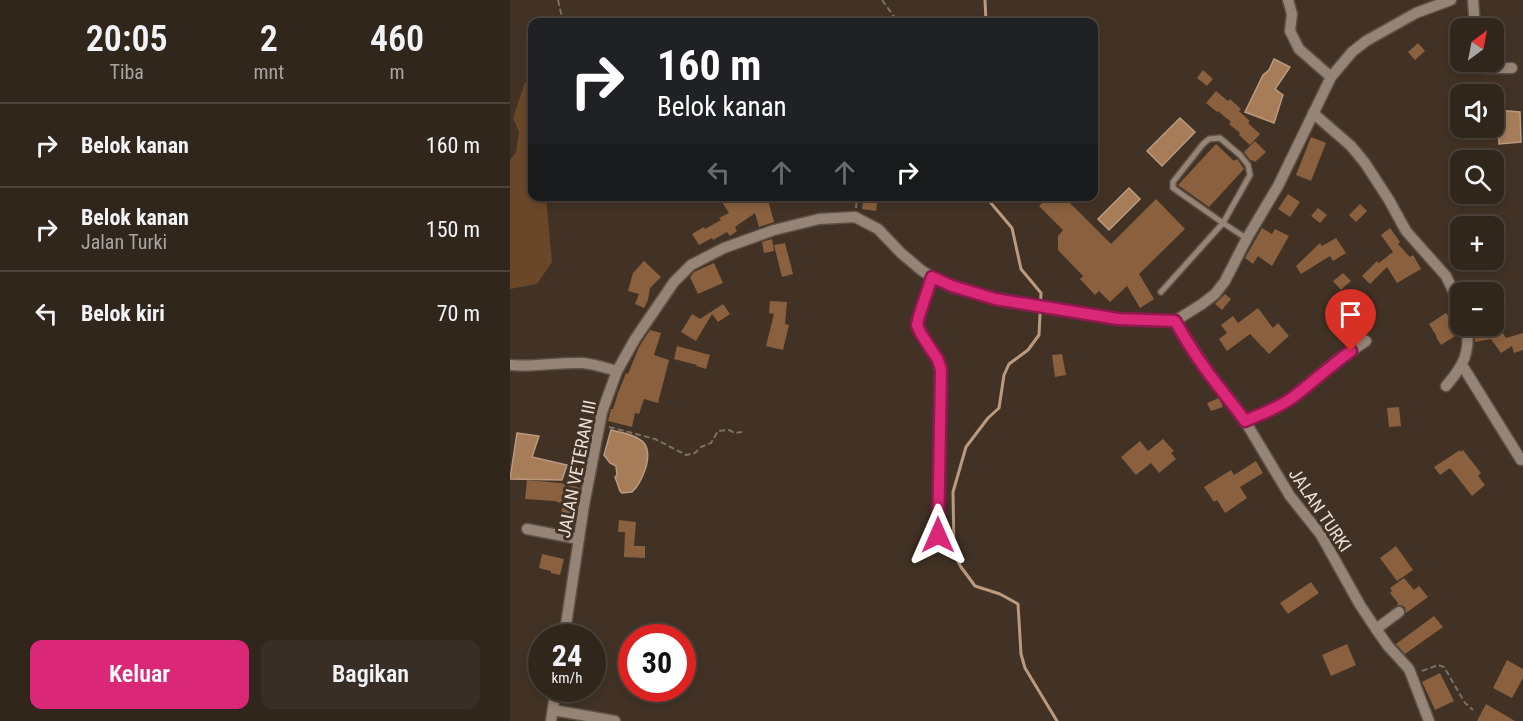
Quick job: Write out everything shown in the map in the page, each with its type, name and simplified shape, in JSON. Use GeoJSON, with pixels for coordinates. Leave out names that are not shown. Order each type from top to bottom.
{"type":"FeatureCollection","features":[{"type":"Feature","properties":{"kind":"street"},"geometry":{"type":"LineString","coordinates":[[1288,0],[1292,14],[1290,31],[1299,49],[1331,77]]}},
{"type":"Feature","properties":{"kind":"street"},"geometry":{"type":"LineString","coordinates":[[1175,321],[1215,294],[1225,281],[1278,186],[1331,77],[1352,52],[1366,41],[1416,13],[1450,0]]}},
{"type":"Feature","properties":{"kind":"street"},"geometry":{"type":"LineString","coordinates":[[1473,0],[1474,18]]}},
{"type":"Feature","properties":{"kind":"street"},"geometry":{"type":"LineString","coordinates":[[1504,69],[1512,69]]}},
{"type":"Feature","properties":{"kind":"street"},"geometry":{"type":"LineString","coordinates":[[1313,113],[1351,146],[1365,163],[1406,231],[1446,276],[1450,284]]}},
{"type":"Feature","properties":{"kind":"street","name":"JALAN VETERAN III"},"geometry":{"type":"LineString","coordinates":[[566,624],[602,411],[617,371],[635,339],[675,282],[691,265],[724,248],[774,230],[819,219],[855,217],[878,229],[901,253],[932,277],[982,296],[1118,319],[1175,321]]}},
{"type":"Feature","properties":{"kind":"street"},"geometry":{"type":"LineString","coordinates":[[932,277],[917,325],[938,360],[941,370],[938,535]]}},
{"type":"Feature","properties":{"kind":"street","name":"JALAN TURKI"},"geometry":{"type":"LineString","coordinates":[[1175,321],[1220,389],[1245,421],[1290,496],[1322,535],[1360,605],[1376,629],[1409,669],[1429,721]]}},
{"type":"Feature","properties":{"kind":"street"},"geometry":{"type":"LineString","coordinates":[[1446,386],[1467,354],[1468,336]]}},
{"type":"Feature","properties":{"kind":"street"},"geometry":{"type":"LineString","coordinates":[[1245,421],[1290,399],[1336,361],[1366,341]]}},
{"type":"Feature","properties":{"kind":"street"},"geometry":{"type":"LineString","coordinates":[[510,365],[586,363],[617,371]]}},
{"type":"Feature","properties":{"kind":"street"},"geometry":{"type":"LineString","coordinates":[[1462,364],[1521,460]]}},
{"type":"Feature","properties":{"kind":"street"},"geometry":{"type":"LineString","coordinates":[[527,529],[579,539]]}},
{"type":"Feature","properties":{"kind":"street"},"geometry":{"type":"LineString","coordinates":[[1376,629],[1399,612]]}},
{"type":"Feature","properties":{"kind":"street"},"geometry":{"type":"LineString","coordinates":[[552,715],[615,721]]}},
{"type":"Feature","properties":{"kind":"lane"},"geometry":{"type":"LineString","coordinates":[[1161,292],[1223,223],[1250,175],[1248,165],[1240,155],[1220,138],[1209,139],[1173,182],[1173,188],[1223,223],[1247,238]]}},
{"type":"Feature","properties":{"kind":"path"},"geometry":{"type":"LineString","coordinates":[[558,0],[562,18]]}},
{"type":"Feature","properties":{"kind":"path"},"geometry":{"type":"LineString","coordinates":[[882,0],[895,18]]}},
{"type":"Feature","properties":{"kind":"path"},"geometry":{"type":"LineString","coordinates":[[600,424],[655,439],[689,455],[711,443],[718,431],[729,430],[735,434],[742,432]]}},
{"type":"Feature","properties":{"kind":"path"},"geometry":{"type":"LineString","coordinates":[[1412,676],[1438,665],[1444,667],[1465,703],[1473,710]]}},
{"type":"Feature","properties":{"kind":"shaded area"},"geometry":{"type":"Polygon","coordinates":[[[1274,59],[1290,67],[1275,89],[1283,95],[1274,123],[1245,112],[1263,75],[1269,70],[1274,59]]]}},
{"type":"Feature","properties":{"kind":"shaded area"},"geometry":{"type":"Polygon","coordinates":[[[525,82],[528,82],[528,201],[546,201],[552,262],[537,284],[510,289],[510,160],[516,152],[519,132],[513,118],[525,82]]]}},
{"type":"Feature","properties":{"kind":"shaded area"},"geometry":{"type":"Polygon","coordinates":[[[1504,111],[1520,112],[1521,142],[1499,144],[1499,138],[1504,138],[1504,111]]]}},
{"type":"Feature","properties":{"kind":"shaded area"},"geometry":{"type":"Polygon","coordinates":[[[1180,118],[1195,132],[1162,166],[1147,151],[1180,118]]]}},
{"type":"Feature","properties":{"kind":"shaded area"},"geometry":{"type":"Polygon","coordinates":[[[1129,188],[1140,199],[1109,230],[1098,219],[1129,188]]]}},
{"type":"Feature","properties":{"kind":"shaded area"},"geometry":{"type":"Polygon","coordinates":[[[611,430],[634,436],[645,444],[647,449],[645,470],[639,484],[632,492],[622,493],[620,491],[615,477],[617,475],[616,466],[610,463],[604,455],[611,430]]]}},
{"type":"Feature","properties":{"kind":"shaded area"},"geometry":{"type":"Polygon","coordinates":[[[517,433],[539,436],[532,457],[567,465],[562,480],[510,479],[517,433]]]}},
{"type":"Feature","properties":{"kind":"building"},"geometry":{"type":"Polygon","coordinates":[[[1418,43],[1425,51],[1415,60],[1408,52],[1418,43]]]}},
{"type":"Feature","properties":{"kind":"building"},"geometry":{"type":"Polygon","coordinates":[[[1203,70],[1213,79],[1207,86],[1197,78],[1203,70]]]}},
{"type":"Feature","properties":{"kind":"building"},"geometry":{"type":"Polygon","coordinates":[[[1216,91],[1241,109],[1239,111],[1250,121],[1248,123],[1260,134],[1250,145],[1229,124],[1231,122],[1206,103],[1216,91]]]}},
{"type":"Feature","properties":{"kind":"building"},"geometry":{"type":"Polygon","coordinates":[[[1311,137],[1326,143],[1311,181],[1296,175],[1311,137]]]}},
{"type":"Feature","properties":{"kind":"building"},"geometry":{"type":"Polygon","coordinates":[[[1255,141],[1266,152],[1255,162],[1251,161],[1244,152],[1255,141]]]}},
{"type":"Feature","properties":{"kind":"building"},"geometry":{"type":"Polygon","coordinates":[[[1216,144],[1234,161],[1237,159],[1244,169],[1209,207],[1178,185],[1216,144]]]}},
{"type":"Feature","properties":{"kind":"building"},"geometry":{"type":"Polygon","coordinates":[[[1288,194],[1300,202],[1290,217],[1278,209],[1288,194]]]}},
{"type":"Feature","properties":{"kind":"building"},"geometry":{"type":"Polygon","coordinates":[[[1156,199],[1185,229],[1139,274],[1154,299],[1140,308],[1127,286],[1110,302],[1099,291],[1095,295],[1080,279],[1083,276],[1058,250],[1058,236],[1063,230],[1039,206],[1044,201],[1068,201],[1111,244],[1156,199]]]}},
{"type":"Feature","properties":{"kind":"building"},"geometry":{"type":"Polygon","coordinates":[[[768,201],[774,222],[759,227],[755,213],[735,227],[737,231],[730,236],[727,232],[699,245],[692,234],[721,220],[719,218],[729,213],[722,202],[768,201]]]}},
{"type":"Feature","properties":{"kind":"building"},"geometry":{"type":"Polygon","coordinates":[[[863,201],[877,201],[876,211],[862,209],[863,201]]]}},
{"type":"Feature","properties":{"kind":"building"},"geometry":{"type":"Polygon","coordinates":[[[1360,204],[1367,211],[1356,222],[1349,215],[1360,204]]]}},
{"type":"Feature","properties":{"kind":"building"},"geometry":{"type":"Polygon","coordinates":[[[1318,208],[1327,215],[1320,223],[1311,216],[1318,208]]]}},
{"type":"Feature","properties":{"kind":"building"},"geometry":{"type":"Polygon","coordinates":[[[1262,228],[1272,234],[1275,229],[1289,236],[1272,266],[1258,256],[1253,264],[1245,258],[1262,228]]]}},
{"type":"Feature","properties":{"kind":"building"},"geometry":{"type":"Polygon","coordinates":[[[1390,228],[1400,242],[1398,244],[1410,257],[1413,255],[1421,269],[1397,283],[1387,267],[1370,284],[1362,276],[1377,261],[1379,263],[1393,252],[1381,235],[1390,228]]]}},
{"type":"Feature","properties":{"kind":"building"},"geometry":{"type":"Polygon","coordinates":[[[1336,238],[1346,253],[1333,261],[1330,256],[1301,274],[1296,266],[1320,243],[1322,246],[1336,238]]]}},
{"type":"Feature","properties":{"kind":"building"},"geometry":{"type":"Polygon","coordinates":[[[772,239],[774,251],[764,253],[762,242],[772,239]]]}},
{"type":"Feature","properties":{"kind":"building"},"geometry":{"type":"Polygon","coordinates":[[[785,243],[793,274],[782,277],[774,245],[785,243]]]}},
{"type":"Feature","properties":{"kind":"building"},"geometry":{"type":"Polygon","coordinates":[[[644,261],[661,277],[650,288],[644,308],[635,304],[639,294],[628,291],[633,273],[644,261]]]}},
{"type":"Feature","properties":{"kind":"building"},"geometry":{"type":"Polygon","coordinates":[[[714,263],[723,283],[698,294],[690,277],[694,272],[714,263]]]}},
{"type":"Feature","properties":{"kind":"building"},"geometry":{"type":"Polygon","coordinates":[[[1343,273],[1351,281],[1341,290],[1333,281],[1343,273]]]}},
{"type":"Feature","properties":{"kind":"building"},"geometry":{"type":"Polygon","coordinates":[[[1225,294],[1231,299],[1222,310],[1215,304],[1225,294]]]}},
{"type":"Feature","properties":{"kind":"building"},"geometry":{"type":"Polygon","coordinates":[[[770,301],[787,302],[785,324],[789,325],[783,350],[766,346],[774,314],[769,313],[770,301]]]}},
{"type":"Feature","properties":{"kind":"building"},"geometry":{"type":"Polygon","coordinates":[[[1360,302],[1365,310],[1351,319],[1345,310],[1360,302]]]}},
{"type":"Feature","properties":{"kind":"building"},"geometry":{"type":"Polygon","coordinates":[[[723,304],[730,314],[718,322],[712,314],[696,341],[681,332],[692,314],[700,319],[723,304]]]}},
{"type":"Feature","properties":{"kind":"building"},"geometry":{"type":"Polygon","coordinates":[[[1258,308],[1273,328],[1278,323],[1289,336],[1269,354],[1250,334],[1227,351],[1219,339],[1227,333],[1221,325],[1233,316],[1238,323],[1258,308]]]}},
{"type":"Feature","properties":{"kind":"building"},"geometry":{"type":"Polygon","coordinates":[[[1446,313],[1450,319],[1450,336],[1455,336],[1441,345],[1429,324],[1446,313]]]}},
{"type":"Feature","properties":{"kind":"building"},"geometry":{"type":"Polygon","coordinates":[[[650,330],[661,333],[654,355],[669,360],[658,403],[644,399],[639,414],[635,413],[632,427],[608,421],[626,373],[628,374],[639,347],[650,330]]]}},
{"type":"Feature","properties":{"kind":"building"},"geometry":{"type":"Polygon","coordinates":[[[1523,333],[1523,350],[1514,353],[1512,346],[1501,353],[1491,339],[1475,342],[1475,337],[1504,335],[1506,338],[1523,333]]]}},
{"type":"Feature","properties":{"kind":"building"},"geometry":{"type":"Polygon","coordinates":[[[677,346],[710,355],[706,369],[674,359],[677,346]]]}},
{"type":"Feature","properties":{"kind":"building"},"geometry":{"type":"Polygon","coordinates":[[[1062,354],[1066,375],[1055,377],[1052,355],[1062,354]]]}},
{"type":"Feature","properties":{"kind":"building"},"geometry":{"type":"Polygon","coordinates":[[[1219,398],[1223,407],[1211,411],[1207,403],[1219,398]]]}},
{"type":"Feature","properties":{"kind":"building"},"geometry":{"type":"Polygon","coordinates":[[[1399,407],[1401,426],[1389,427],[1387,408],[1399,407]]]}},
{"type":"Feature","properties":{"kind":"building"},"geometry":{"type":"Polygon","coordinates":[[[1163,439],[1174,451],[1171,453],[1176,459],[1159,473],[1151,463],[1136,475],[1121,457],[1140,441],[1148,451],[1163,439]]]}},
{"type":"Feature","properties":{"kind":"building"},"geometry":{"type":"Polygon","coordinates":[[[1460,450],[1461,452],[1463,450],[1481,473],[1478,476],[1485,485],[1472,496],[1450,468],[1440,475],[1434,467],[1460,450]]]}},
{"type":"Feature","properties":{"kind":"building"},"geometry":{"type":"Polygon","coordinates":[[[1256,461],[1263,473],[1240,487],[1247,498],[1225,513],[1217,500],[1214,502],[1204,487],[1231,470],[1234,475],[1256,461]]]}},
{"type":"Feature","properties":{"kind":"building"},"geometry":{"type":"Polygon","coordinates":[[[527,480],[561,483],[580,488],[571,527],[559,524],[563,504],[555,501],[525,499],[527,480]]]}},
{"type":"Feature","properties":{"kind":"building"},"geometry":{"type":"Polygon","coordinates":[[[619,520],[636,522],[634,546],[645,546],[645,558],[624,557],[625,532],[618,532],[619,520]]]}},
{"type":"Feature","properties":{"kind":"building"},"geometry":{"type":"Polygon","coordinates":[[[1396,546],[1413,570],[1397,581],[1380,558],[1396,546]]]}},
{"type":"Feature","properties":{"kind":"building"},"geometry":{"type":"Polygon","coordinates":[[[542,554],[564,559],[560,575],[539,568],[542,554]]]}},
{"type":"Feature","properties":{"kind":"building"},"geometry":{"type":"Polygon","coordinates":[[[1404,578],[1414,590],[1419,586],[1428,597],[1406,613],[1405,607],[1397,605],[1398,603],[1390,593],[1392,591],[1390,588],[1404,578]]]}},
{"type":"Feature","properties":{"kind":"building"},"geometry":{"type":"Polygon","coordinates":[[[1311,582],[1319,593],[1288,614],[1280,603],[1311,582]]]}},
{"type":"Feature","properties":{"kind":"building"},"geometry":{"type":"Polygon","coordinates":[[[1434,616],[1443,627],[1405,654],[1396,644],[1434,616]]]}},
{"type":"Feature","properties":{"kind":"building"},"geometry":{"type":"Polygon","coordinates":[[[1347,644],[1356,665],[1331,676],[1322,655],[1347,644]]]}},
{"type":"Feature","properties":{"kind":"building"},"geometry":{"type":"Polygon","coordinates":[[[1507,660],[1523,669],[1523,678],[1512,698],[1493,688],[1507,660]]]}},
{"type":"Feature","properties":{"kind":"building"},"geometry":{"type":"Polygon","coordinates":[[[1440,673],[1454,701],[1435,710],[1422,682],[1440,673]]]}},
{"type":"Feature","properties":{"kind":"building"},"geometry":{"type":"Polygon","coordinates":[[[1486,704],[1515,721],[1477,721],[1486,704]]]}},
{"type":"Feature","properties":{"kind":"waterway"},"geometry":{"type":"LineString","coordinates":[[985,0],[986,18]]}},
{"type":"Feature","properties":{"kind":"waterway"},"geometry":{"type":"LineString","coordinates":[[989,201],[1012,228],[1021,269],[1041,293],[1039,335],[1028,350],[1009,364],[1004,375],[999,408],[988,418],[966,447],[953,492],[954,554],[975,586],[1000,594],[1018,604],[1021,654],[1025,668],[1057,721]]}},
{"type":"Feature","properties":{"kind":"route"},"geometry":{"type":"LineString","coordinates":[[938,535],[941,370],[938,360],[917,325],[932,277],[952,286],[995,299],[1118,319],[1175,321],[1220,389],[1245,421],[1290,399],[1351,351]]}}]}
